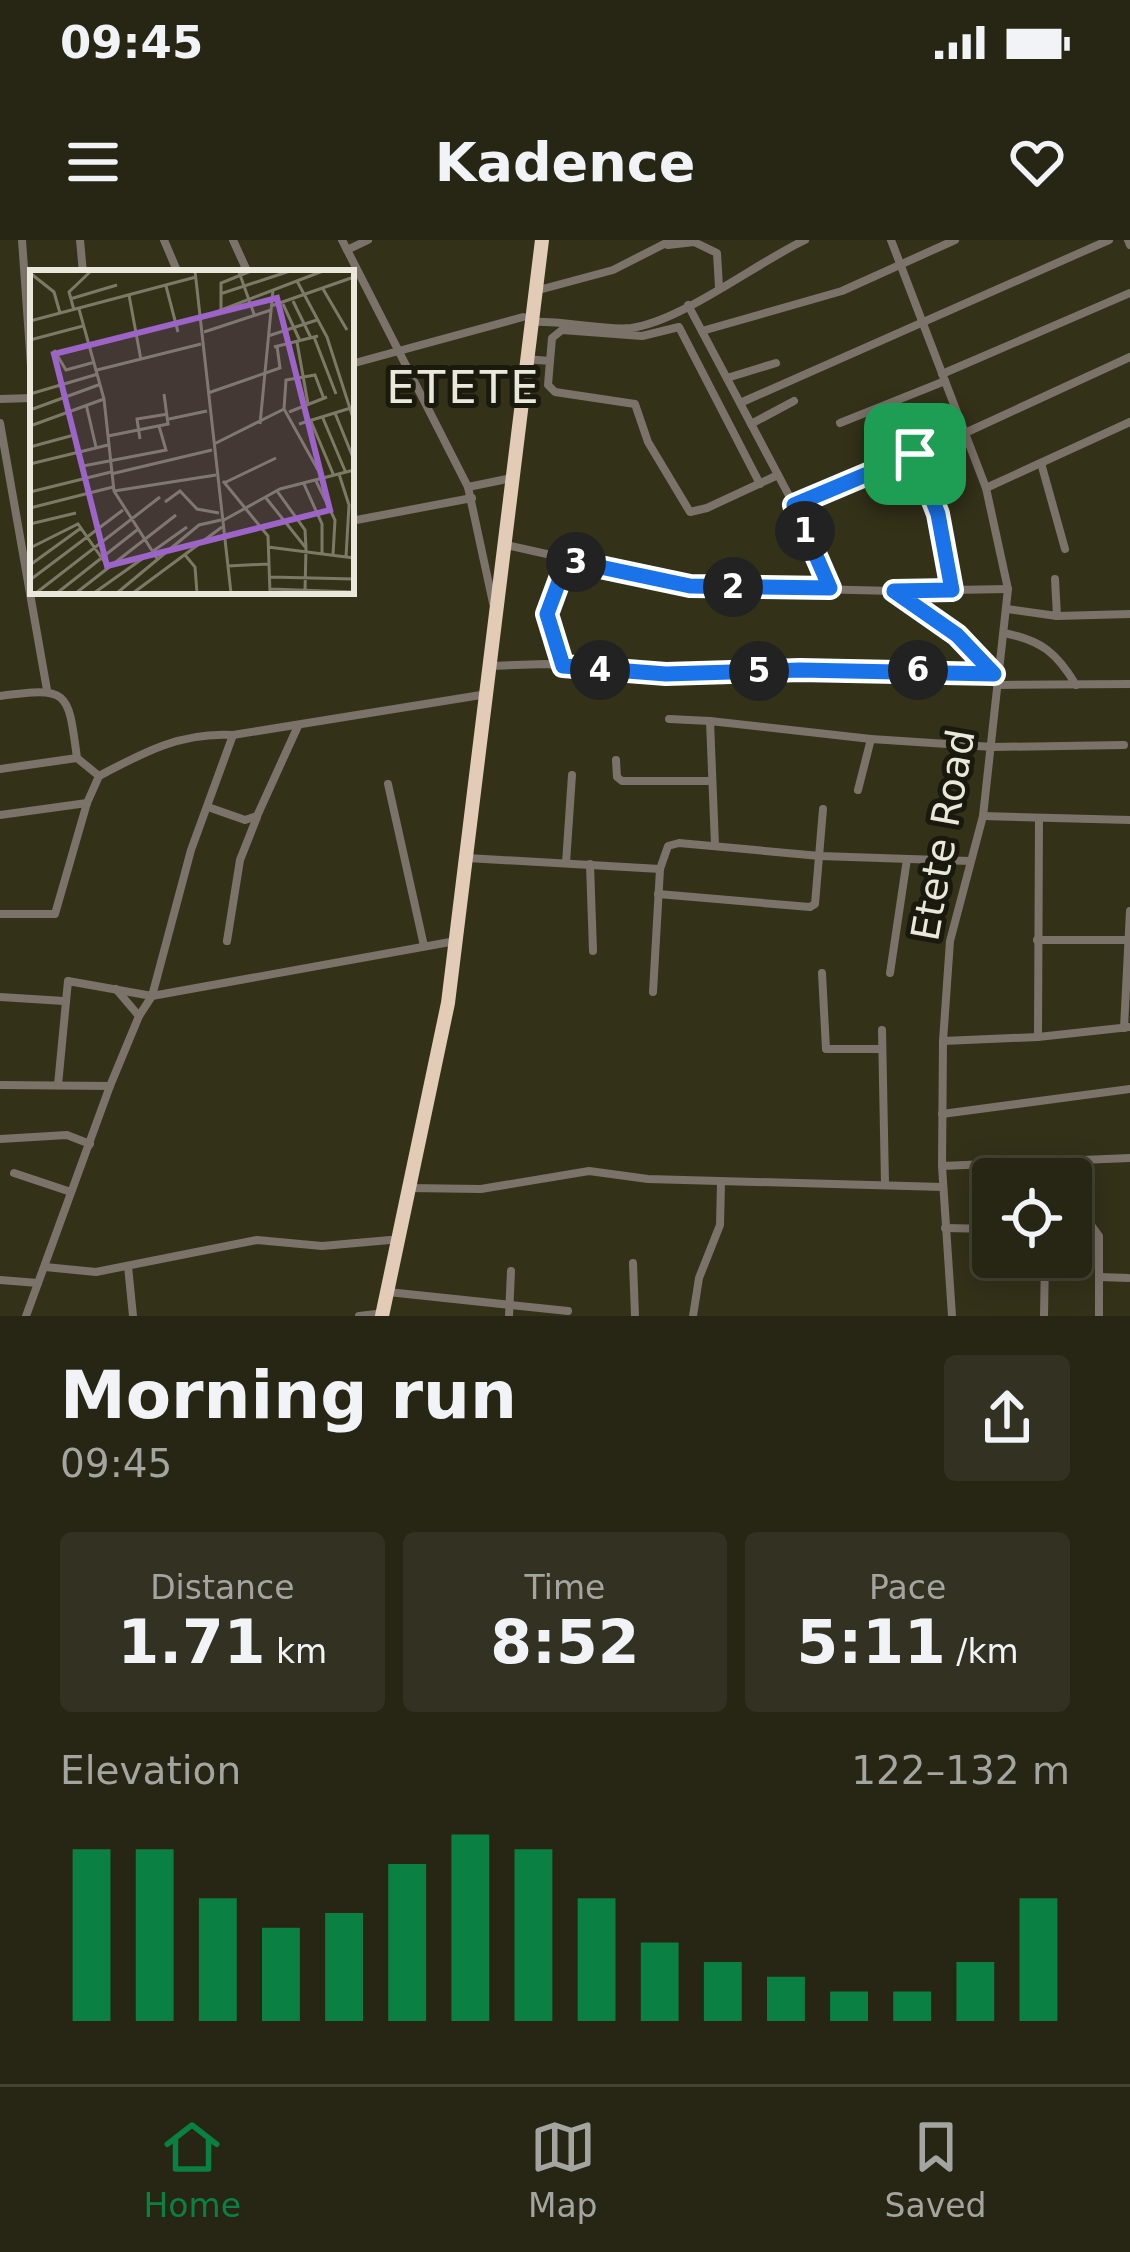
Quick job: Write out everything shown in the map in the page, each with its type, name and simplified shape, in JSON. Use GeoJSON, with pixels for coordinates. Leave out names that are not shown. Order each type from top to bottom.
{"type":"FeatureCollection","features":[{"type":"Feature","properties":{"kind":"highway"},"geometry":{"type":"LineString","coordinates":[[378,1316],[390,1240],[448,1003],[526,320],[535,291],[537,240]]}},
{"type":"Feature","properties":{"kind":"highway"},"geometry":{"type":"LineString","coordinates":[[378,1316],[408,1188],[450,942],[537,240]]}},
{"type":"Feature","properties":{"kind":"street"},"geometry":{"type":"LineString","coordinates":[[22,240],[30,353]]}},
{"type":"Feature","properties":{"kind":"street"},"geometry":{"type":"LineString","coordinates":[[80,240],[83,270]]}},
{"type":"Feature","properties":{"kind":"street"},"geometry":{"type":"LineString","coordinates":[[164,240],[177,270]]}},
{"type":"Feature","properties":{"kind":"street"},"geometry":{"type":"LineString","coordinates":[[233,240],[247,270]]}},
{"type":"Feature","properties":{"kind":"street"},"geometry":{"type":"LineString","coordinates":[[368,240],[344,245],[468,487],[493,603]]}},
{"type":"Feature","properties":{"kind":"street"},"geometry":{"type":"LineString","coordinates":[[354,363],[526,320],[627,329],[688,305],[805,240]]}},
{"type":"Feature","properties":{"kind":"street","name":"Etete Road"},"geometry":{"type":"LineString","coordinates":[[891,240],[986,488],[1008,589],[993,747],[983,816],[953,921],[943,1041],[942,1166],[952,1316]]}},
{"type":"Feature","properties":{"kind":"street"},"geometry":{"type":"LineString","coordinates":[[702,332],[842,292],[955,240]]}},
{"type":"Feature","properties":{"kind":"street"},"geometry":{"type":"LineString","coordinates":[[740,403],[1108,240]]}},
{"type":"Feature","properties":{"kind":"street"},"geometry":{"type":"LineString","coordinates":[[535,291],[613,270],[668,242],[695,241],[720,256],[719,287]]}},
{"type":"Feature","properties":{"kind":"street"},"geometry":{"type":"LineString","coordinates":[[840,423],[1130,293]]}},
{"type":"Feature","properties":{"kind":"street"},"geometry":{"type":"LineString","coordinates":[[688,305],[794,505],[830,588]]}},
{"type":"Feature","properties":{"kind":"street"},"geometry":{"type":"LineString","coordinates":[[760,484],[679,328],[642,336],[562,330],[552,338],[548,385],[555,392],[635,404],[649,442],[690,512],[707,508],[760,484],[778,475]]}},
{"type":"Feature","properties":{"kind":"street"},"geometry":{"type":"LineString","coordinates":[[794,505],[1130,357]]}},
{"type":"Feature","properties":{"kind":"street"},"geometry":{"type":"LineString","coordinates":[[525,359],[550,362]]}},
{"type":"Feature","properties":{"kind":"street"},"geometry":{"type":"LineString","coordinates":[[727,378],[776,363]]}},
{"type":"Feature","properties":{"kind":"street"},"geometry":{"type":"LineString","coordinates":[[0,399],[30,396]]}},
{"type":"Feature","properties":{"kind":"street"},"geometry":{"type":"LineString","coordinates":[[751,424],[794,401]]}},
{"type":"Feature","properties":{"kind":"street"},"geometry":{"type":"LineString","coordinates":[[0,422],[46,690]]}},
{"type":"Feature","properties":{"kind":"street"},"geometry":{"type":"LineString","coordinates":[[986,488],[1130,422]]}},
{"type":"Feature","properties":{"kind":"street"},"geometry":{"type":"LineString","coordinates":[[915,454],[938,514],[952,590]]}},
{"type":"Feature","properties":{"kind":"street"},"geometry":{"type":"LineString","coordinates":[[1041,463],[1065,549]]}},
{"type":"Feature","properties":{"kind":"street"},"geometry":{"type":"LineString","coordinates":[[468,487],[507,479]]}},
{"type":"Feature","properties":{"kind":"street"},"geometry":{"type":"LineString","coordinates":[[354,520],[472,498]]}},
{"type":"Feature","properties":{"kind":"street"},"geometry":{"type":"LineString","coordinates":[[504,544],[690,586],[1008,589]]}},
{"type":"Feature","properties":{"kind":"street"},"geometry":{"type":"LineString","coordinates":[[563,666],[547,614],[567,560]]}},
{"type":"Feature","properties":{"kind":"street"},"geometry":{"type":"LineString","coordinates":[[1055,579],[1057,616]]}},
{"type":"Feature","properties":{"kind":"street"},"geometry":{"type":"LineString","coordinates":[[894,591],[957,635],[997,678]]}},
{"type":"Feature","properties":{"kind":"street"},"geometry":{"type":"LineString","coordinates":[[1006,609],[1057,616],[1130,614]]}},
{"type":"Feature","properties":{"kind":"street"},"geometry":{"type":"LineString","coordinates":[[1004,634],[1042,642],[1076,685]]}},
{"type":"Feature","properties":{"kind":"street"},"geometry":{"type":"LineString","coordinates":[[490,666],[666,674],[864,670],[1076,685],[1130,684]]}},
{"type":"Feature","properties":{"kind":"street"},"geometry":{"type":"LineString","coordinates":[[0,696],[46,690],[62,697],[70,709],[77,758],[99,776]]}},
{"type":"Feature","properties":{"kind":"street"},"geometry":{"type":"LineString","coordinates":[[0,914],[56,914],[86,803],[99,776],[158,745],[199,734],[233,735],[481,695]]}},
{"type":"Feature","properties":{"kind":"street"},"geometry":{"type":"LineString","coordinates":[[669,719],[993,747],[1124,745]]}},
{"type":"Feature","properties":{"kind":"street"},"geometry":{"type":"LineString","coordinates":[[710,722],[716,845]]}},
{"type":"Feature","properties":{"kind":"street"},"geometry":{"type":"LineString","coordinates":[[226,941],[240,860],[299,724]]}},
{"type":"Feature","properties":{"kind":"street"},"geometry":{"type":"LineString","coordinates":[[26,1316],[110,1086],[152,996],[191,850],[233,735]]}},
{"type":"Feature","properties":{"kind":"street"},"geometry":{"type":"LineString","coordinates":[[858,790],[871,739]]}},
{"type":"Feature","properties":{"kind":"street"},"geometry":{"type":"LineString","coordinates":[[0,769],[77,758]]}},
{"type":"Feature","properties":{"kind":"street"},"geometry":{"type":"LineString","coordinates":[[616,760],[617,777],[622,781],[712,781]]}},
{"type":"Feature","properties":{"kind":"street"},"geometry":{"type":"LineString","coordinates":[[566,863],[572,775]]}},
{"type":"Feature","properties":{"kind":"street"},"geometry":{"type":"LineString","coordinates":[[388,784],[424,946]]}},
{"type":"Feature","properties":{"kind":"street"},"geometry":{"type":"LineString","coordinates":[[0,815],[86,803]]}},
{"type":"Feature","properties":{"kind":"street"},"geometry":{"type":"LineString","coordinates":[[208,807],[245,820],[257,816]]}},
{"type":"Feature","properties":{"kind":"street"},"geometry":{"type":"LineString","coordinates":[[658,894],[805,910],[814,904],[823,809]]}},
{"type":"Feature","properties":{"kind":"street"},"geometry":{"type":"LineString","coordinates":[[983,816],[1130,820]]}},
{"type":"Feature","properties":{"kind":"street"},"geometry":{"type":"LineString","coordinates":[[1037,1037],[1040,818]]}},
{"type":"Feature","properties":{"kind":"street"},"geometry":{"type":"LineString","coordinates":[[653,992],[660,869],[668,846],[970,861]]}},
{"type":"Feature","properties":{"kind":"street"},"geometry":{"type":"LineString","coordinates":[[467,858],[660,869]]}},
{"type":"Feature","properties":{"kind":"street"},"geometry":{"type":"LineString","coordinates":[[890,973],[907,860]]}},
{"type":"Feature","properties":{"kind":"street"},"geometry":{"type":"LineString","coordinates":[[590,864],[592,951]]}},
{"type":"Feature","properties":{"kind":"street"},"geometry":{"type":"LineString","coordinates":[[943,1041],[1127,1027],[1130,911]]}},
{"type":"Feature","properties":{"kind":"street"},"geometry":{"type":"LineString","coordinates":[[1037,940],[1127,940]]}},
{"type":"Feature","properties":{"kind":"street"},"geometry":{"type":"LineString","coordinates":[[58,1085],[64,1001],[71,980],[152,996],[450,942]]}},
{"type":"Feature","properties":{"kind":"street"},"geometry":{"type":"LineString","coordinates":[[821,973],[826,1049],[882,1049]]}},
{"type":"Feature","properties":{"kind":"street"},"geometry":{"type":"LineString","coordinates":[[115,988],[139,1016]]}},
{"type":"Feature","properties":{"kind":"street"},"geometry":{"type":"LineString","coordinates":[[0,997],[64,1001]]}},
{"type":"Feature","properties":{"kind":"street"},"geometry":{"type":"LineString","coordinates":[[882,1030],[885,1184]]}},
{"type":"Feature","properties":{"kind":"street"},"geometry":{"type":"LineString","coordinates":[[0,1085],[110,1086]]}},
{"type":"Feature","properties":{"kind":"street"},"geometry":{"type":"LineString","coordinates":[[942,1114],[1130,1089]]}},
{"type":"Feature","properties":{"kind":"street"},"geometry":{"type":"LineString","coordinates":[[0,1139],[67,1135],[90,1144]]}},
{"type":"Feature","properties":{"kind":"street"},"geometry":{"type":"LineString","coordinates":[[942,1166],[1130,1158]]}},
{"type":"Feature","properties":{"kind":"street"},"geometry":{"type":"LineString","coordinates":[[408,1188],[481,1189],[589,1171],[721,1182],[943,1187]]}},
{"type":"Feature","properties":{"kind":"street"},"geometry":{"type":"LineString","coordinates":[[14,1173],[71,1192]]}},
{"type":"Feature","properties":{"kind":"street"},"geometry":{"type":"LineString","coordinates":[[693,1316],[699,1277],[720,1225],[721,1182]]}},
{"type":"Feature","properties":{"kind":"street"},"geometry":{"type":"LineString","coordinates":[[1092,1226],[1096,1229],[1099,1316]]}},
{"type":"Feature","properties":{"kind":"street"},"geometry":{"type":"LineString","coordinates":[[945,1228],[972,1229]]}},
{"type":"Feature","properties":{"kind":"street"},"geometry":{"type":"LineString","coordinates":[[45,1267],[82,1274],[257,1240],[322,1246],[390,1240]]}},
{"type":"Feature","properties":{"kind":"street"},"geometry":{"type":"LineString","coordinates":[[633,1263],[635,1316]]}},
{"type":"Feature","properties":{"kind":"street"},"geometry":{"type":"LineString","coordinates":[[128,1266],[133,1316]]}},
{"type":"Feature","properties":{"kind":"street"},"geometry":{"type":"LineString","coordinates":[[509,1311],[511,1271]]}},
{"type":"Feature","properties":{"kind":"street"},"geometry":{"type":"LineString","coordinates":[[1099,1277],[1128,1278]]}},
{"type":"Feature","properties":{"kind":"street"},"geometry":{"type":"LineString","coordinates":[[1045,1278],[1045,1316]]}},
{"type":"Feature","properties":{"kind":"street"},"geometry":{"type":"LineString","coordinates":[[0,1280],[38,1283]]}},
{"type":"Feature","properties":{"kind":"street"},"geometry":{"type":"LineString","coordinates":[[387,1292],[509,1311],[568,1311]]}},
{"type":"Feature","properties":{"kind":"street"},"geometry":{"type":"LineString","coordinates":[[358,1316],[378,1316]]}},
{"type":"Feature","properties":{"kind":"district","name":"ETETE"},"geometry":{"type":"Point","coordinates":[464,387]}},
{"type":"Feature","properties":{"kind":"route"},"geometry":{"type":"LineString","coordinates":[[915,454],[938,514],[952,590],[894,591],[957,635],[994,674],[800,670],[666,674],[563,666],[547,614],[567,560],[690,586],[830,588],[794,505],[915,454]]}}]}
